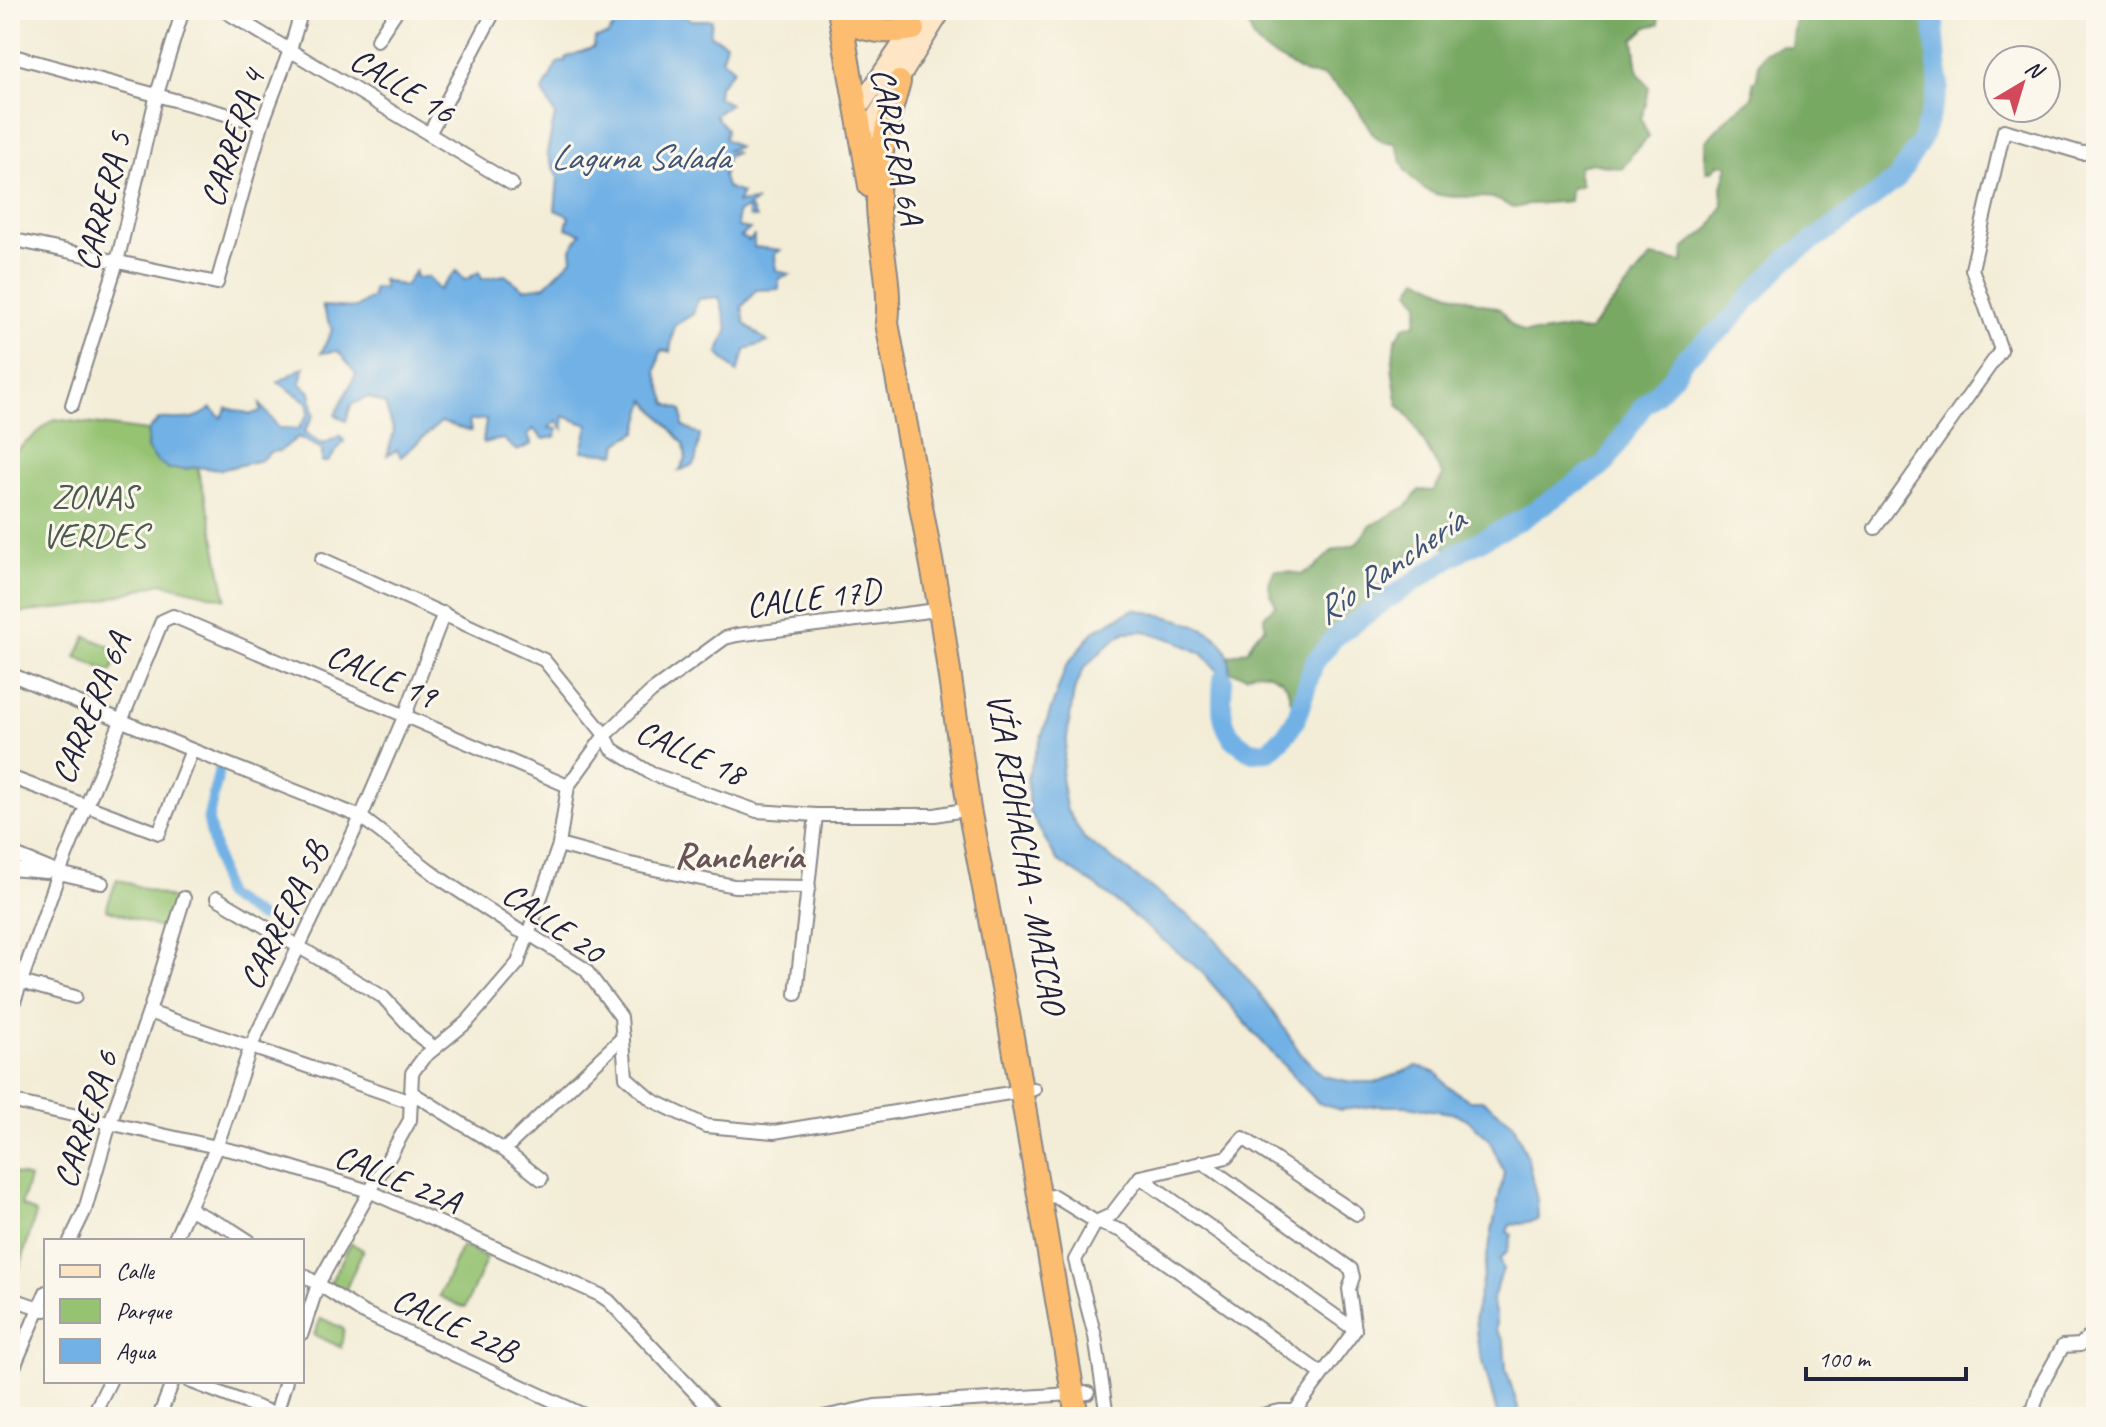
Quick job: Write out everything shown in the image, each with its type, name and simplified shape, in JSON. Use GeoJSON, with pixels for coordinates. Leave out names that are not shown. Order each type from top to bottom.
{"type":"FeatureCollection","features":[{"type":"Feature","properties":{"kind":"highway"},"geometry":{"type":"LineString","coordinates":[[840,15],[858,28],[876,32],[895,33],[919,20]]}},
{"type":"Feature","properties":{"kind":"highway","name":"CARRERA 6A"},"geometry":{"type":"LineString","coordinates":[[840,15],[882,248]]}},
{"type":"Feature","properties":{"kind":"highway"},"geometry":{"type":"LineString","coordinates":[[882,248],[878,206],[880,163],[887,122],[899,82]]}},
{"type":"Feature","properties":{"kind":"highway","name":"VÍA RIOHACHA - MAICAO"},"geometry":{"type":"LineString","coordinates":[[882,248],[890,303],[899,319],[945,609],[1075,1362],[1079,1402],[1092,1417]]}},
{"type":"Feature","properties":{"kind":"highway","name":"VÍA RIOHACHA - MAICAO"},"geometry":{"type":"LineString","coordinates":[[945,609],[969,809],[1016,1024]]}},
{"type":"Feature","properties":{"kind":"street","name":"CARRERA 5"},"geometry":{"type":"LineString","coordinates":[[72,405],[117,262],[157,94],[183,10]]}},
{"type":"Feature","properties":{"kind":"street","name":"CALLE 16"},"geometry":{"type":"LineString","coordinates":[[223,10],[512,184]]}},
{"type":"Feature","properties":{"kind":"street","name":"CARRERA 4"},"geometry":{"type":"LineString","coordinates":[[117,262],[217,283],[262,124],[302,10]]}},
{"type":"Feature","properties":{"kind":"street"},"geometry":{"type":"LineString","coordinates":[[377,40],[397,10]]}},
{"type":"Feature","properties":{"kind":"street"},"geometry":{"type":"LineString","coordinates":[[429,134],[495,10]]}},
{"type":"Feature","properties":{"kind":"street"},"geometry":{"type":"LineString","coordinates":[[861,141],[942,10]]}},
{"type":"Feature","properties":{"kind":"street"},"geometry":{"type":"LineString","coordinates":[[856,112],[919,20]]}},
{"type":"Feature","properties":{"kind":"street"},"geometry":{"type":"LineString","coordinates":[[10,55],[262,124]]}},
{"type":"Feature","properties":{"kind":"street"},"geometry":{"type":"LineString","coordinates":[[1875,528],[2001,350],[1972,269],[2004,130],[2082,153],[2096,152]]}},
{"type":"Feature","properties":{"kind":"street"},"geometry":{"type":"LineString","coordinates":[[10,239],[117,262]]}},
{"type":"Feature","properties":{"kind":"street","name":"CALLE 18"},"geometry":{"type":"LineString","coordinates":[[322,559],[544,660],[605,735],[612,749],[652,774],[757,811],[816,815],[935,815],[969,809]]}},
{"type":"Feature","properties":{"kind":"street","name":"CALLE 17D"},"geometry":{"type":"LineString","coordinates":[[605,735],[651,692],[725,638],[945,609]]}},
{"type":"Feature","properties":{"kind":"street","name":"CARRERA 5B"},"geometry":{"type":"LineString","coordinates":[[175,1239],[216,1148],[251,1046],[361,817],[444,613]]}},
{"type":"Feature","properties":{"kind":"street","name":"CALLE 19"},"geometry":{"type":"LineString","coordinates":[[173,616],[568,786]]}},
{"type":"Feature","properties":{"kind":"street","name":"CARRERA 6A"},"geometry":{"type":"LineString","coordinates":[[11,1006],[59,873],[162,621],[173,616]]}},
{"type":"Feature","properties":{"kind":"street","name":"CALLE 20"},"geometry":{"type":"LineString","coordinates":[[10,674],[361,817],[441,879],[518,930],[585,969],[621,1017],[626,1077],[652,1100],[706,1126],[774,1132],[1027,1091]]}},
{"type":"Feature","properties":{"kind":"street"},"geometry":{"type":"LineString","coordinates":[[304,1327],[318,1284],[410,1120],[412,1073],[424,1057],[467,1022],[518,963],[559,845],[568,786],[605,735]]}},
{"type":"Feature","properties":{"kind":"street"},"geometry":{"type":"LineString","coordinates":[[10,777],[159,833],[192,750]]}},
{"type":"Feature","properties":{"kind":"street"},"geometry":{"type":"LineString","coordinates":[[796,994],[816,815]]}},
{"type":"Feature","properties":{"kind":"street"},"geometry":{"type":"LineString","coordinates":[[559,845],[734,886],[809,887]]}},
{"type":"Feature","properties":{"kind":"street"},"geometry":{"type":"LineString","coordinates":[[10,853],[59,873]]}},
{"type":"Feature","properties":{"kind":"street"},"geometry":{"type":"LineString","coordinates":[[10,869],[59,873],[102,883]]}},
{"type":"Feature","properties":{"kind":"street","name":"CARRERA 6"},"geometry":{"type":"LineString","coordinates":[[71,1239],[85,1210],[110,1123],[184,898]]}},
{"type":"Feature","properties":{"kind":"street"},"geometry":{"type":"LineString","coordinates":[[217,898],[383,997],[420,1037],[435,1048]]}},
{"type":"Feature","properties":{"kind":"street"},"geometry":{"type":"LineString","coordinates":[[21,982],[75,997]]}},
{"type":"Feature","properties":{"kind":"street"},"geometry":{"type":"LineString","coordinates":[[149,1012],[411,1097],[504,1150],[541,1179]]}},
{"type":"Feature","properties":{"kind":"street"},"geometry":{"type":"LineString","coordinates":[[504,1150],[623,1037]]}},
{"type":"Feature","properties":{"kind":"street","name":"CALLE 22A"},"geometry":{"type":"LineString","coordinates":[[10,1101],[248,1154],[369,1191],[600,1295],[715,1414]]}},
{"type":"Feature","properties":{"kind":"street"},"geometry":{"type":"LineString","coordinates":[[1107,1417],[1095,1336],[1075,1260],[1096,1222],[1111,1215],[1140,1177],[1227,1157],[1243,1138],[1357,1214]]}},
{"type":"Feature","properties":{"kind":"street"},"geometry":{"type":"LineString","coordinates":[[1202,1162],[1351,1269],[1353,1277],[1349,1289],[1355,1330],[1295,1411],[1253,1417]]}},
{"type":"Feature","properties":{"kind":"street"},"geometry":{"type":"LineString","coordinates":[[1140,1177],[1355,1330]]}},
{"type":"Feature","properties":{"kind":"street"},"geometry":{"type":"LineString","coordinates":[[1046,1197],[1096,1222],[1122,1231],[1322,1374]]}},
{"type":"Feature","properties":{"kind":"street"},"geometry":{"type":"LineString","coordinates":[[189,1209],[230,1235]]}},
{"type":"Feature","properties":{"kind":"street","name":"CALLE 22B"},"geometry":{"type":"LineString","coordinates":[[304,1275],[362,1312],[588,1417]]}},
{"type":"Feature","properties":{"kind":"street"},"geometry":{"type":"LineString","coordinates":[[10,1298],[42,1309],[10,1376]]}},
{"type":"Feature","properties":{"kind":"street"},"geometry":{"type":"LineString","coordinates":[[2014,1417],[2033,1411],[2040,1387],[2063,1346],[2080,1345],[2096,1330]]}},
{"type":"Feature","properties":{"kind":"street"},"geometry":{"type":"LineString","coordinates":[[92,1417],[109,1383]]}},
{"type":"Feature","properties":{"kind":"street"},"geometry":{"type":"LineString","coordinates":[[159,1417],[172,1383]]}},
{"type":"Feature","properties":{"kind":"street"},"geometry":{"type":"LineString","coordinates":[[194,1383],[278,1416],[286,1383]]}},
{"type":"Feature","properties":{"kind":"street"},"geometry":{"type":"LineString","coordinates":[[823,1417],[855,1414],[875,1406],[1079,1402]]}},
{"type":"Feature","properties":{"kind":"green space"},"geometry":{"type":"Polygon","coordinates":[[[1232,10],[1659,10],[1659,24],[1647,27],[1634,39],[1638,72],[1649,87],[1641,119],[1649,137],[1622,169],[1591,163],[1579,166],[1582,185],[1570,189],[1569,201],[1514,208],[1492,198],[1436,194],[1426,190],[1407,172],[1395,143],[1383,142],[1373,134],[1353,101],[1324,76],[1306,74],[1265,51],[1253,39],[1249,26],[1232,10]]]}},
{"type":"Feature","properties":{"kind":"green space"},"geometry":{"type":"Polygon","coordinates":[[[1797,10],[1926,10],[1934,24],[1939,87],[1922,139],[1897,179],[1784,261],[1725,326],[1685,358],[1644,406],[1605,464],[1521,520],[1462,550],[1449,549],[1433,542],[1374,580],[1370,586],[1386,584],[1375,601],[1336,626],[1318,646],[1316,652],[1320,656],[1313,665],[1299,709],[1294,707],[1287,686],[1280,679],[1267,673],[1254,672],[1245,676],[1229,671],[1229,656],[1248,650],[1255,637],[1266,628],[1264,617],[1276,605],[1269,587],[1276,570],[1302,574],[1314,568],[1332,551],[1356,544],[1370,526],[1407,506],[1419,490],[1433,491],[1443,476],[1411,419],[1398,404],[1392,368],[1395,340],[1404,327],[1416,323],[1419,303],[1410,291],[1418,278],[1455,295],[1500,309],[1510,323],[1523,332],[1589,331],[1651,257],[1683,262],[1684,249],[1711,227],[1723,205],[1722,186],[1728,166],[1719,164],[1707,172],[1706,141],[1730,115],[1750,100],[1759,62],[1765,52],[1782,46],[1792,48],[1797,10]]]}},
{"type":"Feature","properties":{"kind":"green space","name":"ZONAS VERDES"},"geometry":{"type":"Polygon","coordinates":[[[54,419],[148,431],[147,449],[184,469],[197,467],[226,599],[161,583],[83,606],[10,614],[10,456],[54,419]]]}},
{"type":"Feature","properties":{"kind":"green space"},"geometry":{"type":"Polygon","coordinates":[[[86,636],[120,651],[111,672],[76,657],[86,636]]]}},
{"type":"Feature","properties":{"kind":"green space"},"geometry":{"type":"Polygon","coordinates":[[[117,879],[176,900],[165,930],[106,909],[117,879]]]}},
{"type":"Feature","properties":{"kind":"green space"},"geometry":{"type":"Polygon","coordinates":[[[10,1172],[29,1178],[21,1205],[36,1213],[20,1267],[10,1264],[10,1172]]]}},
{"type":"Feature","properties":{"kind":"green space"},"geometry":{"type":"Polygon","coordinates":[[[351,1243],[363,1250],[345,1291],[330,1283],[351,1243]]]}},
{"type":"Feature","properties":{"kind":"green space"},"geometry":{"type":"Polygon","coordinates":[[[462,1246],[487,1258],[465,1308],[439,1296],[462,1246]]]}},
{"type":"Feature","properties":{"kind":"green space"},"geometry":{"type":"Polygon","coordinates":[[[321,1318],[344,1329],[341,1347],[314,1335],[321,1318]]]}},
{"type":"Feature","properties":{"kind":"water","name":"Laguna Salada"},"geometry":{"type":"Polygon","coordinates":[[[647,10],[683,10],[690,20],[712,20],[710,35],[726,43],[722,59],[734,69],[719,86],[718,98],[730,104],[715,115],[726,129],[725,139],[738,147],[728,150],[735,153],[727,157],[723,177],[726,187],[742,193],[737,203],[757,201],[749,206],[756,218],[749,217],[747,208],[737,213],[738,227],[750,229],[741,237],[749,241],[754,236],[754,247],[781,250],[775,254],[776,271],[790,274],[779,279],[779,289],[756,290],[742,307],[745,324],[768,342],[746,349],[737,373],[718,353],[728,329],[719,297],[698,299],[693,314],[674,326],[670,352],[661,350],[656,372],[667,404],[682,410],[683,426],[700,435],[695,464],[679,471],[686,459],[684,444],[646,400],[637,432],[618,443],[616,454],[582,451],[588,425],[563,416],[564,430],[557,421],[549,428],[558,429],[555,437],[544,439],[533,429],[528,436],[532,444],[517,451],[503,439],[483,443],[486,419],[469,421],[471,431],[441,422],[401,457],[397,450],[387,455],[394,432],[385,404],[368,397],[351,405],[346,421],[335,415],[356,374],[338,351],[321,353],[332,330],[322,306],[356,308],[372,297],[373,288],[384,289],[382,280],[405,286],[415,271],[416,278],[428,277],[439,290],[456,271],[465,280],[479,272],[482,279],[505,275],[524,289],[545,286],[572,259],[571,249],[581,233],[566,228],[569,216],[555,210],[558,178],[547,153],[555,115],[543,91],[557,63],[594,47],[595,38],[608,35],[616,23],[640,20],[647,10]]]}},
{"type":"Feature","properties":{"kind":"water"},"geometry":{"type":"Polygon","coordinates":[[[304,367],[300,383],[310,392],[314,415],[304,432],[323,444],[340,436],[344,441],[328,462],[322,462],[322,449],[298,437],[261,460],[220,470],[197,467],[169,469],[147,449],[148,431],[159,419],[193,418],[211,408],[221,418],[227,408],[251,414],[261,411],[260,404],[279,428],[298,429],[309,413],[307,402],[278,382],[304,367]]]}},
{"type":"Feature","properties":{"kind":"water","name":"Río Ranchería"},"geometry":{"type":"Polygon","coordinates":[[[1134,609],[1194,625],[1222,644],[1229,659],[1229,679],[1221,704],[1217,670],[1203,654],[1146,631],[1125,632],[1084,668],[1074,691],[1061,777],[1066,808],[1084,838],[1209,931],[1272,1010],[1301,1054],[1323,1076],[1352,1082],[1377,1082],[1417,1066],[1437,1073],[1447,1086],[1469,1100],[1482,1100],[1513,1123],[1527,1156],[1537,1200],[1538,1220],[1510,1225],[1507,1232],[1512,1235],[1507,1252],[1499,1260],[1503,1269],[1492,1301],[1496,1330],[1504,1341],[1506,1369],[1521,1417],[1498,1417],[1477,1339],[1475,1316],[1504,1172],[1489,1139],[1457,1114],[1406,1106],[1340,1110],[1318,1103],[1201,971],[1099,888],[1057,860],[1029,811],[1027,778],[1066,666],[1095,630],[1134,609]]]}},
{"type":"Feature","properties":{"kind":"waterway","name":"Río Ranchería"},"geometry":{"type":"LineString","coordinates":[[1223,679],[1223,716],[1231,736],[1251,752],[1269,751],[1296,719],[1314,663],[1335,637],[1462,550],[1521,520],[1605,464],[1641,409],[1672,377],[1685,358],[1725,326],[1784,261],[1897,179],[1922,139],[1939,87],[1934,24],[1926,10]]}},
{"type":"Feature","properties":{"kind":"waterway"},"geometry":{"type":"LineString","coordinates":[[219,771],[208,819],[225,895],[259,917]]}},
{"type":"Feature","properties":{"kind":"district","name":"Ranchería"},"geometry":{"type":"Point","coordinates":[739,855]}}]}
